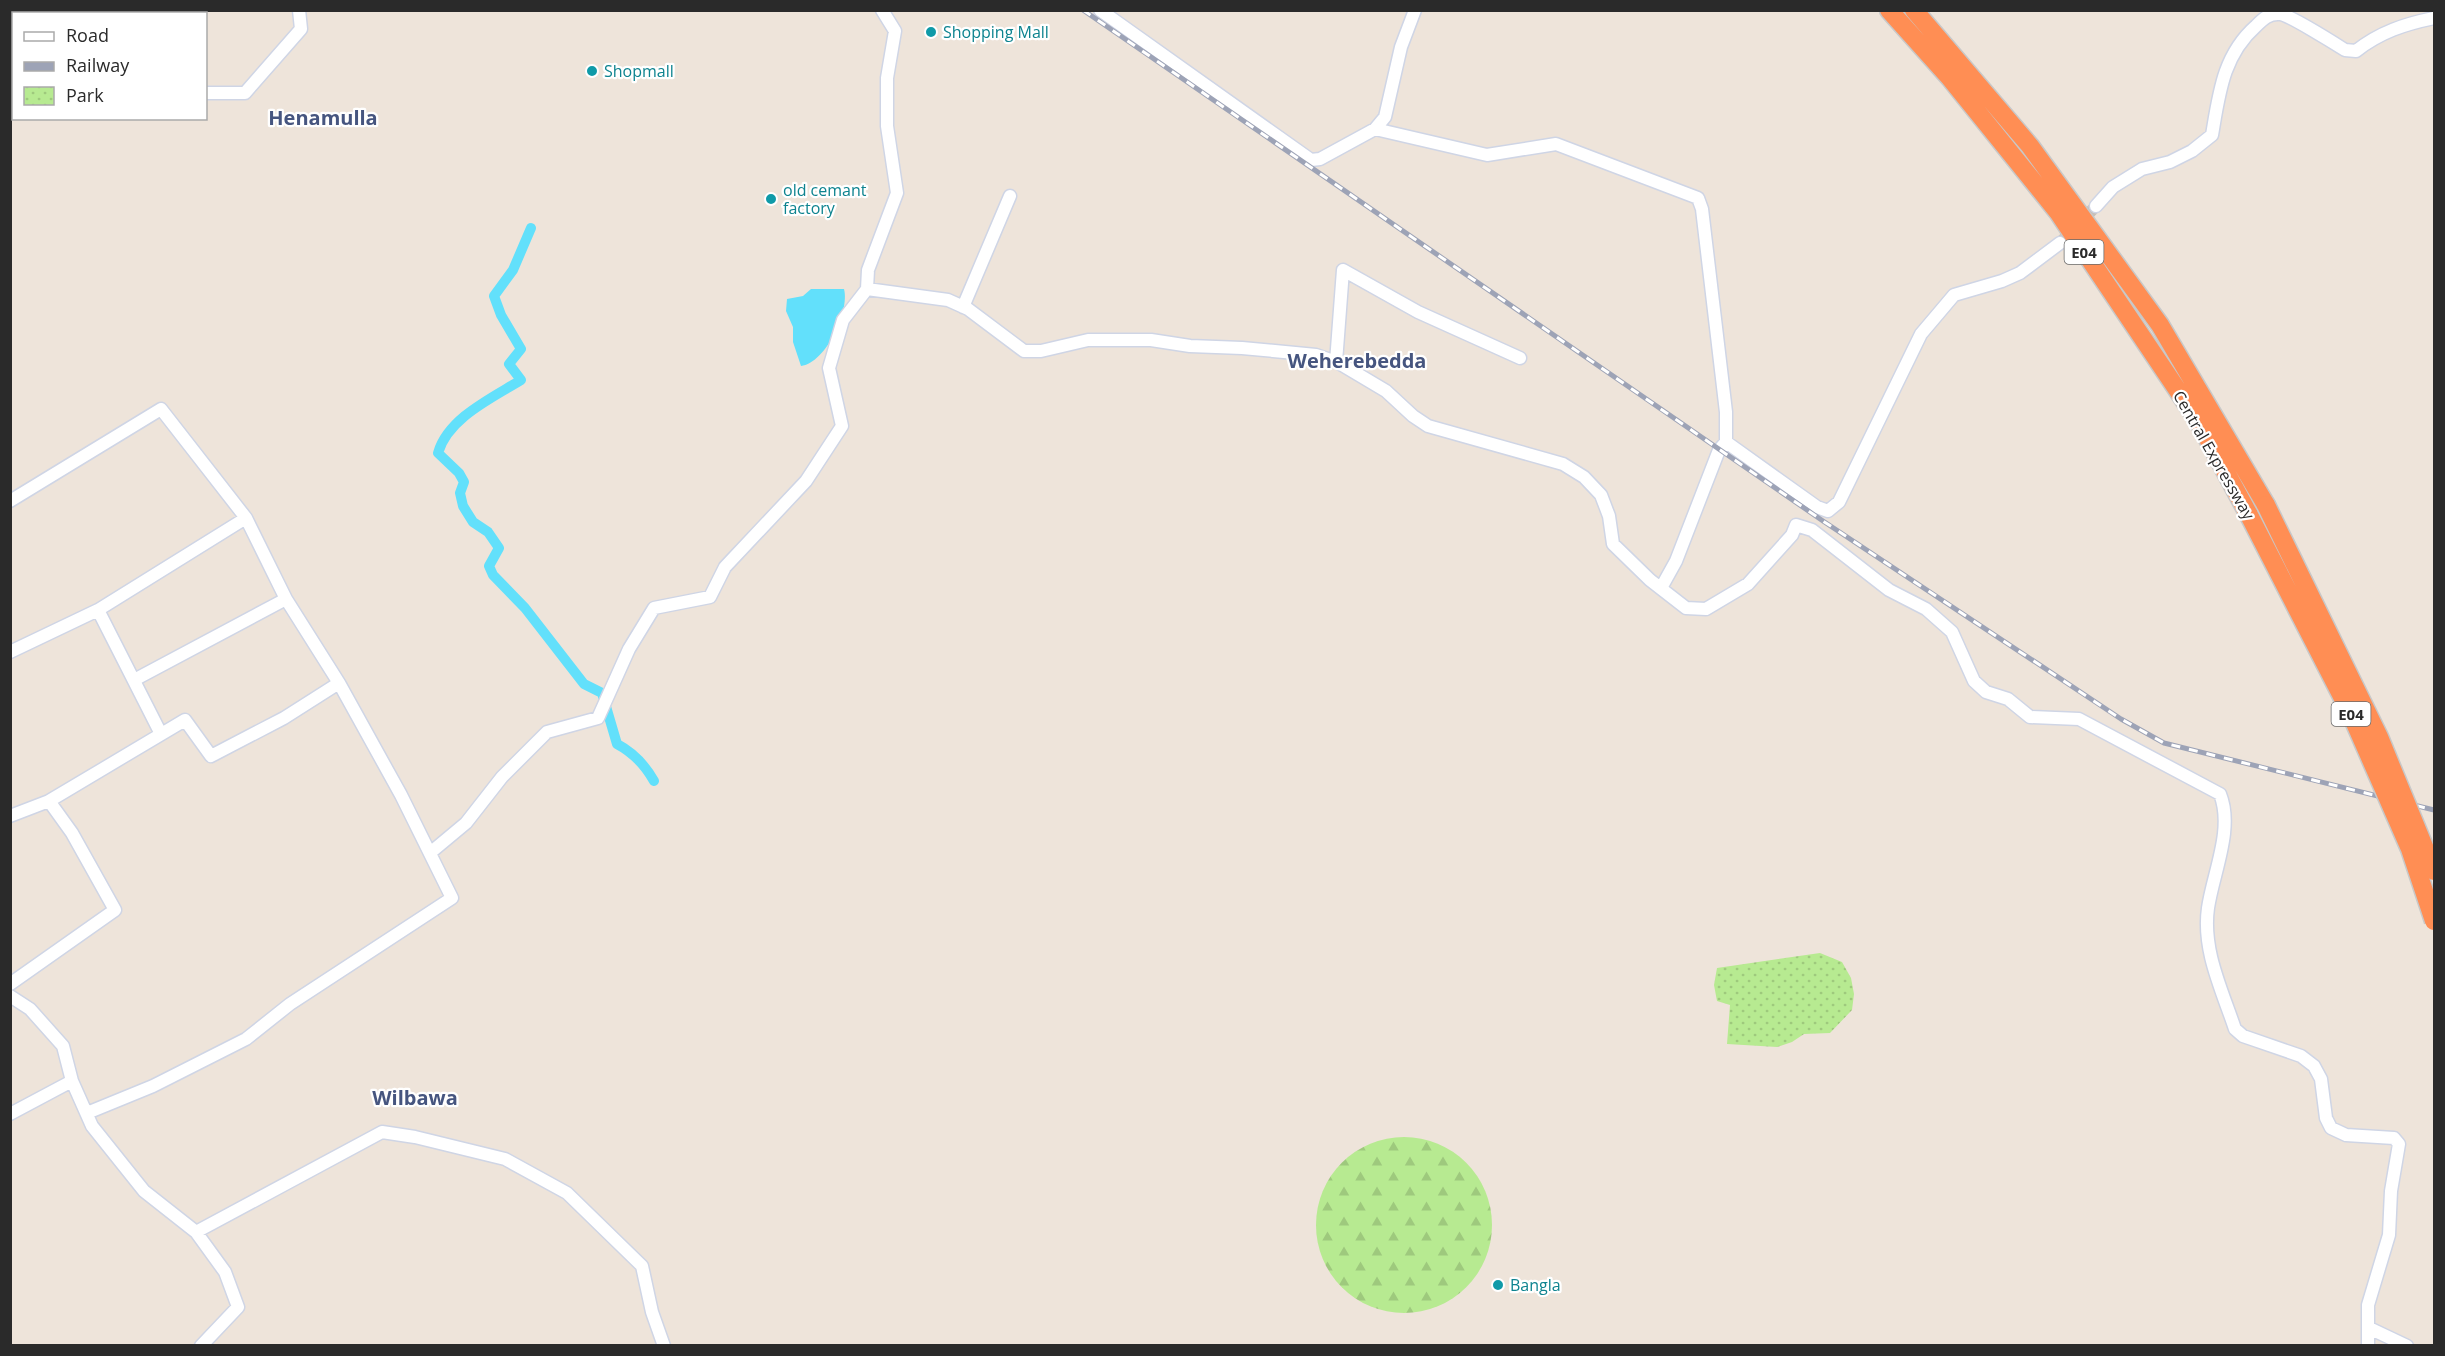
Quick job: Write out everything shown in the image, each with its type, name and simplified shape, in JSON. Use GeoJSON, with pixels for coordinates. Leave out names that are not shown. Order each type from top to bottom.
{"type":"FeatureCollection","features":[{"type":"Feature","properties":{"kind":"highway","name":"Central Expressway"},"geometry":{"type":"LineString","coordinates":[[1889,10],[1950,78],[2058,212],[2199,422],[2351,714],[2410,849],[2434,921]]}},
{"type":"Feature","properties":{"kind":"highway","name":"Central Expressway"},"geometry":{"type":"LineString","coordinates":[[1914,10],[2030,146],[2160,325],[2266,505],[2379,737],[2434,871]]}},
{"type":"Feature","properties":{"kind":"street"},"geometry":{"type":"LineString","coordinates":[[207,93],[245,93],[301,29],[299,10]]}},
{"type":"Feature","properties":{"kind":"street"},"geometry":{"type":"LineString","coordinates":[[430,853],[466,823],[502,777],[547,732],[598,718],[629,649],[654,608],[710,597],[725,567],[806,481],[842,426],[829,368],[843,320],[867,289],[868,270],[897,193],[887,126],[887,78],[895,31],[882,10]]}},
{"type":"Feature","properties":{"kind":"street"},"geometry":{"type":"LineString","coordinates":[[1100,10],[1311,160],[1320,159],[1375,129],[1385,117],[1401,47],[1415,10]]}},
{"type":"Feature","properties":{"kind":"street"},"geometry":{"type":"LineString","coordinates":[[2096,206],[2113,187],[2142,169],[2170,162],[2192,151],[2212,135],[2219,90],[2232,56],[2242,38],[2266,16],[2281,14],[2345,50],[2356,51],[2381,34],[2407,24],[2434,18]]}},
{"type":"Feature","properties":{"kind":"street"},"geometry":{"type":"LineString","coordinates":[[1375,129],[1488,155],[1557,144],[1698,198],[1702,209],[1726,412],[1726,442],[1719,450],[1676,561],[1660,588]]}},
{"type":"Feature","properties":{"kind":"street"},"geometry":{"type":"LineString","coordinates":[[963,307],[1010,196]]}},
{"type":"Feature","properties":{"kind":"street"},"geometry":{"type":"LineString","coordinates":[[1726,442],[1817,507],[1828,511],[1839,502],[1921,334],[1954,295],[2002,281],[2020,273],[2061,243]]}},
{"type":"Feature","properties":{"kind":"street"},"geometry":{"type":"LineString","coordinates":[[1336,362],[1342,270],[1418,312],[1520,358]]}},
{"type":"Feature","properties":{"kind":"street"},"geometry":{"type":"LineString","coordinates":[[867,289],[948,300],[963,307],[1024,351],[1041,351],[1088,340],[1151,340],[1190,346],[1316,355],[1336,362],[1386,391],[1413,416],[1428,426],[1563,464],[1584,477],[1601,495],[1609,516],[1613,544],[1660,588],[1686,608],[1706,609],[1748,584],[1792,535],[1796,525],[1812,530],[1889,590],[1926,609],[1952,632],[1974,681],[1986,692],[2008,699],[2030,717],[2079,719],[2220,794],[2223,802],[2223,852],[2208,908],[2210,956],[2235,1029],[2243,1036],[2301,1056],[2314,1066],[2321,1079],[2326,1118],[2331,1128],[2346,1135],[2394,1138],[2399,1144],[2391,1191],[2389,1235],[2368,1305],[2368,1346]]}},
{"type":"Feature","properties":{"kind":"street"},"geometry":{"type":"LineString","coordinates":[[10,501],[161,409],[246,518],[286,598],[339,683],[401,795],[452,898],[290,1004],[246,1039],[153,1086],[87,1113]]}},
{"type":"Feature","properties":{"kind":"street"},"geometry":{"type":"LineString","coordinates":[[10,652],[98,610],[246,518]]}},
{"type":"Feature","properties":{"kind":"street"},"geometry":{"type":"LineString","coordinates":[[134,680],[286,598]]}},
{"type":"Feature","properties":{"kind":"street"},"geometry":{"type":"LineString","coordinates":[[98,610],[161,734]]}},
{"type":"Feature","properties":{"kind":"street"},"geometry":{"type":"LineString","coordinates":[[10,816],[49,801],[185,720],[210,756],[284,718],[339,683]]}},
{"type":"Feature","properties":{"kind":"street"},"geometry":{"type":"LineString","coordinates":[[10,984],[115,910],[72,833],[49,801]]}},
{"type":"Feature","properties":{"kind":"street"},"geometry":{"type":"LineString","coordinates":[[10,996],[30,1009],[63,1046],[72,1081],[92,1126],[144,1191],[196,1232],[225,1272],[238,1307],[201,1346]]}},
{"type":"Feature","properties":{"kind":"street"},"geometry":{"type":"LineString","coordinates":[[10,1114],[72,1081]]}},
{"type":"Feature","properties":{"kind":"street"},"geometry":{"type":"LineString","coordinates":[[196,1232],[381,1132],[415,1137],[505,1159],[567,1193],[642,1266],[658,1335],[664,1346]]}},
{"type":"Feature","properties":{"kind":"street"},"geometry":{"type":"LineString","coordinates":[[2369,1329],[2408,1346]]}},
{"type":"Feature","properties":{"kind":"green space"},"geometry":{"type":"Polygon","coordinates":[[[1820,953],[1842,962],[1851,978],[1854,994],[1852,1010],[1830,1033],[1804,1034],[1792,1042],[1777,1047],[1727,1044],[1730,1005],[1717,1001],[1714,985],[1717,968],[1820,953]]]}},
{"type":"Feature","properties":{"kind":"green space"},"geometry":{"type":"Polygon","coordinates":[[[1404,1137],[1438,1144],[1453,1152],[1466,1163],[1477,1176],[1485,1191],[1492,1225],[1485,1259],[1477,1274],[1466,1287],[1453,1298],[1438,1306],[1404,1313],[1370,1306],[1355,1298],[1342,1287],[1331,1274],[1323,1259],[1316,1225],[1323,1191],[1331,1176],[1342,1163],[1355,1152],[1370,1144],[1404,1137]]]}},
{"type":"Feature","properties":{"kind":"water"},"geometry":{"type":"Polygon","coordinates":[[[811,289],[844,289],[845,299],[840,322],[827,346],[810,363],[801,366],[793,342],[793,327],[786,311],[787,299],[803,296],[811,289]]]}},
{"type":"Feature","properties":{"kind":"waterway"},"geometry":{"type":"LineString","coordinates":[[531,228],[513,270],[494,296],[501,315],[521,349],[509,364],[521,380],[461,419],[451,429],[438,453],[459,473],[464,482],[460,493],[463,506],[473,522],[488,532],[499,548],[489,566],[493,575],[525,608],[584,684],[602,693],[617,744],[629,751],[654,781]]}},
{"type":"Feature","properties":{"kind":"tunnel"},"geometry":{"type":"LineString","coordinates":[[2060,243],[2096,206]]}},
{"type":"Feature","properties":{"kind":"railway"},"geometry":{"type":"LineString","coordinates":[[1083,10],[1823,521],[2121,719],[2164,743],[2434,810]]}},
{"type":"Feature","properties":{"kind":"place","name":"Shopping Mall"},"geometry":{"type":"Point","coordinates":[931,32]}},
{"type":"Feature","properties":{"kind":"place","name":"Shopmall"},"geometry":{"type":"Point","coordinates":[592,71]}},
{"type":"Feature","properties":{"kind":"place","name":"old cemant factory"},"geometry":{"type":"Point","coordinates":[771,199]}},
{"type":"Feature","properties":{"kind":"place","name":"Bangla"},"geometry":{"type":"Point","coordinates":[1498,1285]}},
{"type":"Feature","properties":{"kind":"district","name":"Henamulla"},"geometry":{"type":"Point","coordinates":[323,117]}},
{"type":"Feature","properties":{"kind":"district","name":"Weherebedda"},"geometry":{"type":"Point","coordinates":[1357,360]}},
{"type":"Feature","properties":{"kind":"district","name":"Wilbawa"},"geometry":{"type":"Point","coordinates":[415,1097]}}]}
